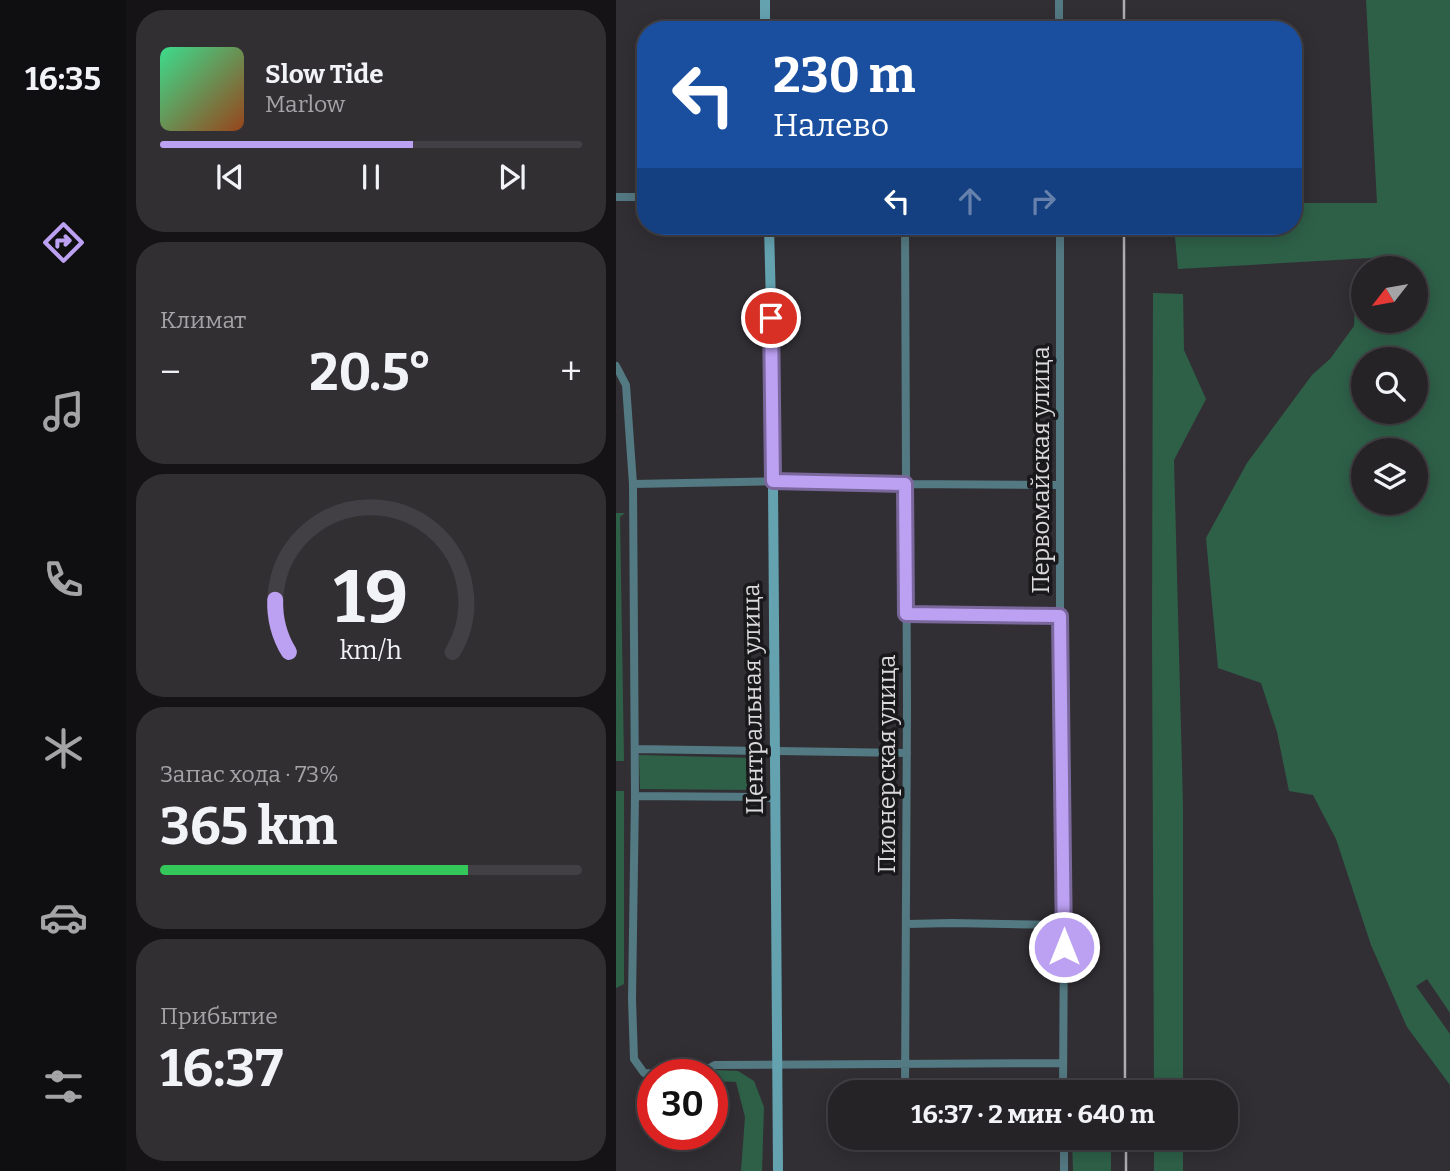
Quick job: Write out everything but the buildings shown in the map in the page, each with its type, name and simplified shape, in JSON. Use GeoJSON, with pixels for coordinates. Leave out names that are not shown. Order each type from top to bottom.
{"type":"FeatureCollection","features":[{"type":"Feature","properties":{"kind":"main road"},"geometry":{"type":"LineString","coordinates":[[765,0],[765,21]]}},
{"type":"Feature","properties":{"kind":"main road","name":"Центральная улица"},"geometry":{"type":"LineString","coordinates":[[769,235],[778,1171]]}},
{"type":"Feature","properties":{"kind":"street"},"geometry":{"type":"LineString","coordinates":[[1059,0],[1059,21]]}},
{"type":"Feature","properties":{"kind":"street"},"geometry":{"type":"LineString","coordinates":[[616,197],[637,197]]}},
{"type":"Feature","properties":{"kind":"street","name":"Пионерская улица"},"geometry":{"type":"LineString","coordinates":[[905,235],[905,1080]]}},
{"type":"Feature","properties":{"kind":"street","name":"Первомайская улица"},"geometry":{"type":"LineString","coordinates":[[1060,235],[1063,1080]]}},
{"type":"Feature","properties":{"kind":"street"},"geometry":{"type":"LineString","coordinates":[[616,366],[626,385],[633,484],[635,796],[632,999],[634,1059],[637,1063]]}},
{"type":"Feature","properties":{"kind":"street"},"geometry":{"type":"LineString","coordinates":[[633,484],[773,481],[1060,485]]}},
{"type":"Feature","properties":{"kind":"street"},"geometry":{"type":"LineString","coordinates":[[906,614],[1060,616]]}},
{"type":"Feature","properties":{"kind":"street"},"geometry":{"type":"LineString","coordinates":[[635,749],[906,753]]}},
{"type":"Feature","properties":{"kind":"street"},"geometry":{"type":"LineString","coordinates":[[635,796],[775,799]]}},
{"type":"Feature","properties":{"kind":"street"},"geometry":{"type":"LineString","coordinates":[[907,924],[1064,925]]}},
{"type":"Feature","properties":{"kind":"street"},"geometry":{"type":"LineString","coordinates":[[728,1065],[1063,1063]]}},
{"type":"Feature","properties":{"kind":"street"},"geometry":{"type":"LineString","coordinates":[[1064,1150],[1064,1171]]}},
{"type":"Feature","properties":{"kind":"green space"},"geometry":{"type":"Polygon","coordinates":[[[1366,0],[1450,0],[1450,1013],[1427,979],[1416,986],[1450,1034],[1450,1085],[1407,1027],[1371,945],[1336,839],[1313,795],[1289,791],[1277,732],[1261,683],[1218,668],[1206,538],[1247,463],[1312,375],[1330,359],[1351,330],[1351,333],[1428,333],[1428,256],[1351,256],[1351,259],[1178,269],[1175,235],[1302,235],[1302,203],[1377,203],[1366,0]]]}},
{"type":"Feature","properties":{"kind":"green space"},"geometry":{"type":"Polygon","coordinates":[[[1153,293],[1183,294],[1184,350],[1206,399],[1174,460],[1183,806],[1183,1080],[1154,1080],[1153,293]]]}},
{"type":"Feature","properties":{"kind":"green space"},"geometry":{"type":"Polygon","coordinates":[[[616,513],[625,513],[620,517],[624,761],[616,761],[616,513]]]}},
{"type":"Feature","properties":{"kind":"green space"},"geometry":{"type":"Polygon","coordinates":[[[639,755],[752,758],[754,790],[640,789],[639,755]]]}},
{"type":"Feature","properties":{"kind":"green space"},"geometry":{"type":"Polygon","coordinates":[[[616,791],[624,791],[624,984],[616,988],[616,791]]]}},
{"type":"Feature","properties":{"kind":"green space"},"geometry":{"type":"Polygon","coordinates":[[[728,1071],[738,1071],[754,1081],[764,1107],[762,1171],[741,1171],[745,1117],[736,1082],[728,1082],[728,1071]]]}},
{"type":"Feature","properties":{"kind":"green space"},"geometry":{"type":"Polygon","coordinates":[[[1072,1150],[1111,1150],[1111,1171],[1073,1171],[1072,1150]]]}},
{"type":"Feature","properties":{"kind":"green space"},"geometry":{"type":"Polygon","coordinates":[[[1154,1150],[1183,1150],[1183,1171],[1154,1171],[1154,1150]]]}},
{"type":"Feature","properties":{"kind":"railway"},"geometry":{"type":"LineString","coordinates":[[1124,0],[1124,21]]}},
{"type":"Feature","properties":{"kind":"railway"},"geometry":{"type":"LineString","coordinates":[[1124,235],[1125,1080]]}},
{"type":"Feature","properties":{"kind":"railway"},"geometry":{"type":"LineString","coordinates":[[1126,1150],[1126,1171]]}},
{"type":"Feature","properties":{"kind":"route"},"geometry":{"type":"LineString","coordinates":[[771,318],[773,481],[905,484],[906,614],[1060,616],[1064,947]]}}]}
